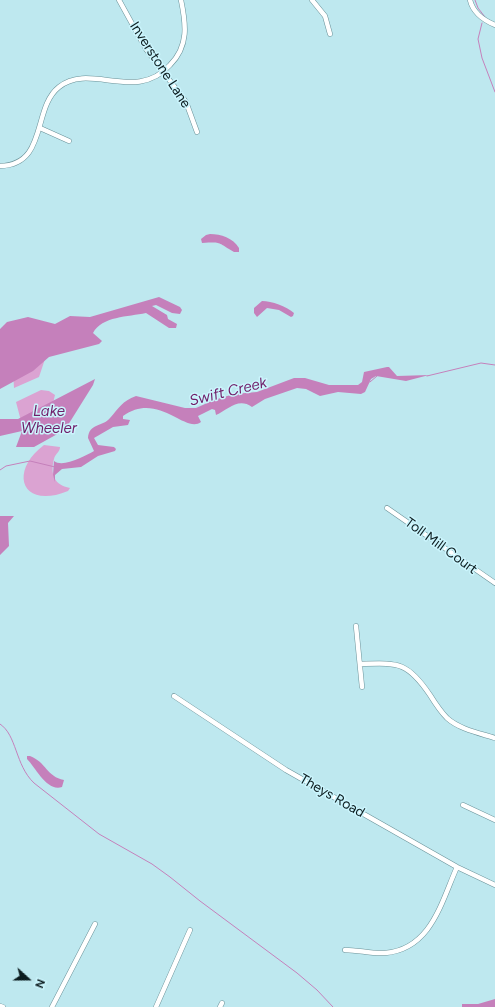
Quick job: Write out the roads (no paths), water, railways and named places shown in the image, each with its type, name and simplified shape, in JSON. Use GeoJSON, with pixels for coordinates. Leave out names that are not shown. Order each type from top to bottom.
{"type":"FeatureCollection","features":[{"type":"Feature","properties":{"kind":"street","name":"Inverstone Lane"},"geometry":{"type":"LineString","coordinates":[[119,0],[146,49],[186,102],[197,132]]}},
{"type":"Feature","properties":{"kind":"street"},"geometry":{"type":"LineString","coordinates":[[0,166],[12,164],[32,149],[49,99],[60,86],[82,79],[134,83],[149,80],[164,72],[175,60],[185,38],[186,28],[181,0]]}},
{"type":"Feature","properties":{"kind":"street"},"geometry":{"type":"LineString","coordinates":[[312,0],[324,16],[330,34]]}},
{"type":"Feature","properties":{"kind":"street"},"geometry":{"type":"LineString","coordinates":[[470,0],[472,8],[480,17],[495,25]]}},
{"type":"Feature","properties":{"kind":"street"},"geometry":{"type":"LineString","coordinates":[[40,128],[69,141]]}},
{"type":"Feature","properties":{"kind":"street","name":"Toll Mill Court"},"geometry":{"type":"LineString","coordinates":[[388,508],[495,583]]}},
{"type":"Feature","properties":{"kind":"street"},"geometry":{"type":"LineString","coordinates":[[356,626],[362,688]]}},
{"type":"Feature","properties":{"kind":"street"},"geometry":{"type":"LineString","coordinates":[[360,664],[392,663],[407,669],[418,678],[446,717],[461,726],[495,738]]}},
{"type":"Feature","properties":{"kind":"street","name":"Theys Road"},"geometry":{"type":"LineString","coordinates":[[174,696],[286,770],[457,867],[495,885]]}},
{"type":"Feature","properties":{"kind":"street"},"geometry":{"type":"LineString","coordinates":[[464,805],[495,820]]}},
{"type":"Feature","properties":{"kind":"street"},"geometry":{"type":"LineString","coordinates":[[345,950],[375,953],[391,952],[410,946],[430,928],[457,867]]}},
{"type":"Feature","properties":{"kind":"street"},"geometry":{"type":"LineString","coordinates":[[52,1007],[95,924]]}},
{"type":"Feature","properties":{"kind":"street"},"geometry":{"type":"LineString","coordinates":[[156,1007],[190,930]]}},
{"type":"Feature","properties":{"kind":"water"},"geometry":{"type":"Polygon","coordinates":[[[210,234],[230,239],[239,248],[239,252],[234,252],[219,243],[202,243],[201,239],[210,234]]]}},
{"type":"Feature","properties":{"kind":"water","name":"Lake Wheeler"},"geometry":{"type":"Polygon","coordinates":[[[159,297],[180,307],[182,310],[180,314],[172,313],[156,305],[152,306],[167,315],[168,319],[177,324],[176,328],[169,328],[146,313],[109,320],[97,327],[93,333],[102,341],[99,344],[49,357],[33,371],[0,389],[0,329],[7,322],[28,317],[55,324],[70,316],[90,317],[159,297]]]}},
{"type":"Feature","properties":{"kind":"water"},"geometry":{"type":"Polygon","coordinates":[[[262,301],[279,304],[291,310],[294,313],[293,316],[291,317],[279,310],[267,308],[257,317],[254,313],[254,308],[262,301]]]}},
{"type":"Feature","properties":{"kind":"water"},"geometry":{"type":"Polygon","coordinates":[[[389,367],[397,376],[429,375],[406,381],[376,376],[371,379],[365,392],[361,394],[338,392],[320,396],[306,389],[297,388],[265,399],[252,407],[242,403],[233,405],[216,415],[215,410],[212,409],[198,416],[201,422],[194,424],[187,423],[159,410],[148,408],[136,410],[123,416],[123,419],[130,420],[128,425],[113,427],[94,438],[98,445],[114,447],[116,449],[115,451],[98,456],[81,467],[62,469],[55,475],[55,482],[53,475],[54,461],[58,463],[68,462],[94,451],[88,438],[91,430],[107,421],[118,408],[136,396],[185,408],[196,408],[214,400],[234,394],[257,392],[294,378],[305,378],[329,385],[358,385],[362,382],[364,372],[389,367]]]}},
{"type":"Feature","properties":{"kind":"water","name":"Lake Wheeler"},"geometry":{"type":"Polygon","coordinates":[[[95,379],[93,385],[68,425],[61,432],[34,447],[16,447],[22,431],[0,436],[0,419],[18,419],[95,379]]]}},
{"type":"Feature","properties":{"kind":"water"},"geometry":{"type":"Polygon","coordinates":[[[0,516],[14,516],[8,523],[9,546],[0,555],[0,516]]]}},
{"type":"Feature","properties":{"kind":"water"},"geometry":{"type":"Polygon","coordinates":[[[27,756],[30,756],[40,762],[54,776],[64,780],[62,787],[57,788],[47,783],[27,759],[27,756]]]}},
{"type":"Feature","properties":{"kind":"water"},"geometry":{"type":"Polygon","coordinates":[[[495,999],[495,1007],[462,1007],[462,1004],[478,1004],[495,999]]]}},
{"type":"Feature","properties":{"kind":"waterway"},"geometry":{"type":"LineString","coordinates":[[475,0],[478,8],[485,17]]}},
{"type":"Feature","properties":{"kind":"waterway"},"geometry":{"type":"LineString","coordinates":[[482,23],[478,39],[482,58],[495,92]]}},
{"type":"Feature","properties":{"kind":"waterway","name":"Swift Creek"},"geometry":{"type":"LineString","coordinates":[[427,376],[481,363],[495,365]]}},
{"type":"Feature","properties":{"kind":"waterway","name":"Swift Creek"},"geometry":{"type":"LineString","coordinates":[[370,382],[377,376]]}},
{"type":"Feature","properties":{"kind":"waterway","name":"Swift Creek"},"geometry":{"type":"LineString","coordinates":[[0,470],[6,466],[30,461],[55,467]]}},
{"type":"Feature","properties":{"kind":"waterway"},"geometry":{"type":"LineString","coordinates":[[0,724],[10,735],[23,768],[34,783],[99,834],[152,864],[170,877],[297,973],[317,990],[333,1007]]}}]}
